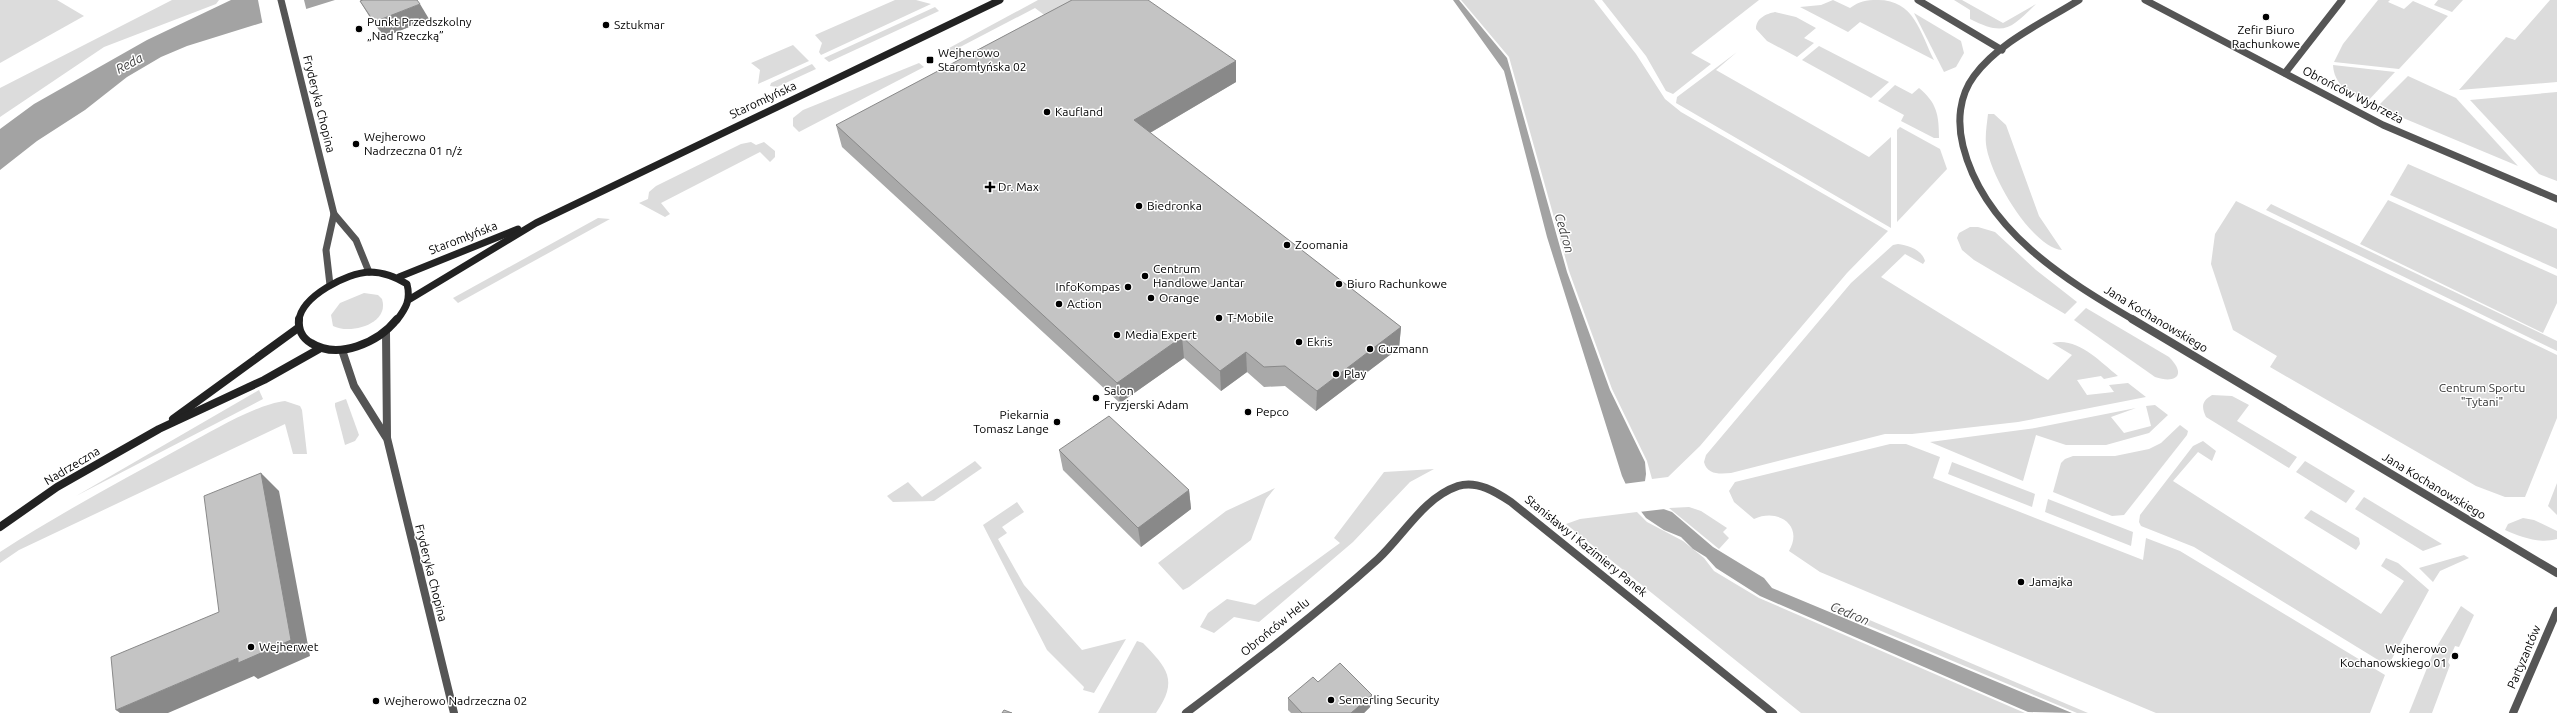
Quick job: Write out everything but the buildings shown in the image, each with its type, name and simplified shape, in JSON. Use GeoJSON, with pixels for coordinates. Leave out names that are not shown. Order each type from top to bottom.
{"type":"FeatureCollection","features":[{"type":"Feature","properties":{"kind":"main road","name":"Staromłyńska"},"geometry":{"type":"LineString","coordinates":[[399,277],[536,223],[1000,0]]}},
{"type":"Feature","properties":{"kind":"main road","name":"Staromłyńska"},"geometry":{"type":"LineString","coordinates":[[410,299],[536,223]]}},
{"type":"Feature","properties":{"kind":"main road"},"geometry":{"type":"LineString","coordinates":[[369,272],[385,272],[399,277],[408,287],[410,299],[403,316],[386,332],[362,344],[342,350],[319,349],[304,341],[298,328],[301,313],[312,298],[330,285],[349,276],[369,272]]}},
{"type":"Feature","properties":{"kind":"main road","name":"Nadrzeczna"},"geometry":{"type":"LineString","coordinates":[[159,429],[298,328]]}},
{"type":"Feature","properties":{"kind":"main road","name":"Nadrzeczna"},"geometry":{"type":"LineString","coordinates":[[0,527],[57,488],[159,429],[264,380],[319,349]]}},
{"type":"Feature","properties":{"kind":"street","name":"Fryderyka Chopina"},"geometry":{"type":"LineString","coordinates":[[281,0],[334,214],[356,240],[369,272]]}},
{"type":"Feature","properties":{"kind":"street"},"geometry":{"type":"LineString","coordinates":[[1918,0],[2002,50]]}},
{"type":"Feature","properties":{"kind":"street","name":"Jana Kochanowskiego"},"geometry":{"type":"LineString","coordinates":[[2079,0],[2002,50],[1978,70],[1961,100],[1958,120],[1968,169],[1990,206],[2017,236],[2050,266],[2080,288],[2557,573]]}},
{"type":"Feature","properties":{"kind":"street","name":"Obrońców Wybrzeża"},"geometry":{"type":"LineString","coordinates":[[2144,0],[2403,134],[2557,199]]}},
{"type":"Feature","properties":{"kind":"street"},"geometry":{"type":"LineString","coordinates":[[2285,73],[2342,0]]}},
{"type":"Feature","properties":{"kind":"street","name":"Fryderyka Chopina"},"geometry":{"type":"LineString","coordinates":[[330,285],[326,250],[334,214]]}},
{"type":"Feature","properties":{"kind":"street","name":"Fryderyka Chopina"},"geometry":{"type":"LineString","coordinates":[[386,332],[388,373],[387,438],[454,713]]}},
{"type":"Feature","properties":{"kind":"street","name":"Fryderyka Chopina"},"geometry":{"type":"LineString","coordinates":[[342,350],[354,386],[387,438]]}},
{"type":"Feature","properties":{"kind":"street","name":"Stanisławy i Kazimiery Panek"},"geometry":{"type":"LineString","coordinates":[[1379,557],[1433,500],[1458,486],[1475,484],[1492,490],[1511,502],[1774,713]]}},
{"type":"Feature","properties":{"kind":"street","name":"Obrońców Helu"},"geometry":{"type":"LineString","coordinates":[[1186,713],[1265,653],[1379,557]]}},
{"type":"Feature","properties":{"kind":"street","name":"Partyzantów"},"geometry":{"type":"LineString","coordinates":[[2513,713],[2557,611]]}},
{"type":"Feature","properties":{"kind":"green space"},"geometry":{"type":"Polygon","coordinates":[[[0,0],[57,0],[84,16],[0,63],[0,0]]]}},
{"type":"Feature","properties":{"kind":"green space"},"geometry":{"type":"Polygon","coordinates":[[[172,0],[219,0],[216,4],[104,47],[0,117],[0,88],[172,0]]]}},
{"type":"Feature","properties":{"kind":"green space"},"geometry":{"type":"Polygon","coordinates":[[[895,0],[916,0],[931,4],[821,55],[819,52],[822,43],[815,35],[895,0]]]}},
{"type":"Feature","properties":{"kind":"green space"},"geometry":{"type":"Polygon","coordinates":[[[1038,0],[1088,0],[1059,26],[1035,8],[941,57],[938,54],[1038,0]]]}},
{"type":"Feature","properties":{"kind":"green space"},"geometry":{"type":"Polygon","coordinates":[[[1461,0],[1594,0],[1636,54],[1665,99],[1681,112],[1888,231],[1847,273],[1700,446],[1668,477],[1652,479],[1647,461],[1612,389],[1569,271],[1509,57],[1461,0]]]}},
{"type":"Feature","properties":{"kind":"green space"},"geometry":{"type":"Polygon","coordinates":[[[1602,0],[1759,0],[1691,53],[1711,64],[1673,94],[1666,91],[1646,56],[1602,0]]]}},
{"type":"Feature","properties":{"kind":"green space"},"geometry":{"type":"Polygon","coordinates":[[[1833,0],[1850,8],[1860,2],[1873,0],[1890,1],[1900,5],[1908,12],[1920,29],[1934,60],[1860,22],[1848,32],[1800,7],[1821,5],[1833,0]]]}},
{"type":"Feature","properties":{"kind":"green space"},"geometry":{"type":"Polygon","coordinates":[[[1954,0],[1962,0],[2003,23],[2036,4],[2013,24],[2007,27],[1992,28],[1970,19],[1970,10],[1954,0]]]}},
{"type":"Feature","properties":{"kind":"green space"},"geometry":{"type":"Polygon","coordinates":[[[2378,0],[2390,0],[2388,2],[2404,9],[2413,1],[2448,16],[2399,69],[2334,62],[2343,44],[2378,0]]]}},
{"type":"Feature","properties":{"kind":"green space"},"geometry":{"type":"Polygon","coordinates":[[[2438,0],[2463,0],[2452,12],[2434,5],[2438,0]]]}},
{"type":"Feature","properties":{"kind":"green space"},"geometry":{"type":"Polygon","coordinates":[[[2550,0],[2557,0],[2557,82],[2459,90],[2506,37],[2515,40],[2550,0]]]}},
{"type":"Feature","properties":{"kind":"green space"},"geometry":{"type":"Polygon","coordinates":[[[935,7],[939,11],[829,62],[824,58],[935,7]]]}},
{"type":"Feature","properties":{"kind":"green space"},"geometry":{"type":"Polygon","coordinates":[[[1775,12],[1796,17],[1816,28],[1804,38],[1814,43],[1797,57],[1767,41],[1756,29],[1756,25],[1760,19],[1765,15],[1775,12]]]}},
{"type":"Feature","properties":{"kind":"green space"},"geometry":{"type":"Polygon","coordinates":[[[1914,13],[1961,41],[1964,53],[1956,67],[1944,72],[1914,13]]]}},
{"type":"Feature","properties":{"kind":"green space"},"geometry":{"type":"Polygon","coordinates":[[[793,45],[809,61],[758,84],[760,70],[751,63],[793,45]]]}},
{"type":"Feature","properties":{"kind":"green space"},"geometry":{"type":"Polygon","coordinates":[[[1819,46],[1889,82],[1871,98],[1802,60],[1819,46]]]}},
{"type":"Feature","properties":{"kind":"green space"},"geometry":{"type":"Polygon","coordinates":[[[1737,52],[1716,70],[1869,157],[1891,137],[1891,228],[1676,103],[1677,97],[1737,52]]]}},
{"type":"Feature","properties":{"kind":"green space"},"geometry":{"type":"Polygon","coordinates":[[[919,63],[924,67],[799,132],[793,126],[793,118],[803,110],[919,63]]]}},
{"type":"Feature","properties":{"kind":"green space"},"geometry":{"type":"Polygon","coordinates":[[[812,64],[816,69],[777,87],[770,86],[771,83],[812,64]]]}},
{"type":"Feature","properties":{"kind":"green space"},"geometry":{"type":"Polygon","coordinates":[[[2333,65],[2395,72],[2366,103],[2344,88],[2336,78],[2333,65]]]}},
{"type":"Feature","properties":{"kind":"green space"},"geometry":{"type":"Polygon","coordinates":[[[2408,76],[2456,98],[2518,166],[2384,110],[2380,104],[2408,76]]]}},
{"type":"Feature","properties":{"kind":"green space"},"geometry":{"type":"Polygon","coordinates":[[[1895,85],[1912,94],[1919,88],[1930,99],[1936,110],[1939,138],[1934,138],[1901,121],[1904,115],[1878,101],[1895,85]]]}},
{"type":"Feature","properties":{"kind":"green space"},"geometry":{"type":"Polygon","coordinates":[[[2557,92],[2557,181],[2539,174],[2470,100],[2557,92]]]}},
{"type":"Feature","properties":{"kind":"green space"},"geometry":{"type":"Polygon","coordinates":[[[1988,114],[1994,114],[2006,125],[2039,216],[2062,250],[2050,246],[2037,236],[2025,223],[2003,190],[1989,157],[1986,144],[1988,114]]]}},
{"type":"Feature","properties":{"kind":"green space"},"geometry":{"type":"Polygon","coordinates":[[[1900,127],[1940,149],[1947,169],[1897,222],[1897,130],[1900,127]]]}},
{"type":"Feature","properties":{"kind":"green space"},"geometry":{"type":"Polygon","coordinates":[[[751,142],[756,145],[764,142],[775,151],[775,157],[770,162],[760,152],[661,203],[670,214],[665,217],[639,203],[648,199],[649,192],[656,186],[741,144],[751,142]]]}},
{"type":"Feature","properties":{"kind":"green space"},"geometry":{"type":"Polygon","coordinates":[[[2408,164],[2557,229],[2557,269],[2390,195],[2408,164]]]}},
{"type":"Feature","properties":{"kind":"green space"},"geometry":{"type":"Polygon","coordinates":[[[2388,200],[2557,276],[2557,303],[2543,333],[2360,244],[2388,200]]]}},
{"type":"Feature","properties":{"kind":"green space","name":"Centrum Sportu \"Tytani\""},"geometry":{"type":"Polygon","coordinates":[[[2236,201],[2557,355],[2557,418],[2525,497],[2505,497],[2476,486],[2270,367],[2277,356],[2233,330],[2211,264],[2215,234],[2236,201]]]}},
{"type":"Feature","properties":{"kind":"green space"},"geometry":{"type":"Polygon","coordinates":[[[2271,204],[2557,341],[2557,351],[2266,210],[2271,204]]]}},
{"type":"Feature","properties":{"kind":"green space"},"geometry":{"type":"Polygon","coordinates":[[[598,218],[610,219],[458,303],[453,298],[598,218]]]}},
{"type":"Feature","properties":{"kind":"green space"},"geometry":{"type":"Polygon","coordinates":[[[1970,227],[1978,227],[1995,232],[2036,270],[2077,302],[2065,314],[1974,260],[1962,250],[1957,238],[1959,233],[1970,227]]]}},
{"type":"Feature","properties":{"kind":"green space"},"geometry":{"type":"Polygon","coordinates":[[[1898,244],[1918,251],[1925,261],[1923,264],[1905,254],[1881,277],[2048,380],[2072,355],[2052,343],[2062,342],[2079,347],[2088,352],[2118,376],[2104,379],[2101,376],[2077,380],[2087,395],[2114,392],[2109,385],[2128,383],[2146,397],[2018,422],[1912,434],[1885,434],[1731,473],[1714,473],[1708,469],[1704,462],[1706,455],[1851,283],[1893,245],[1898,244]]]}},
{"type":"Feature","properties":{"kind":"green space"},"geometry":{"type":"Polygon","coordinates":[[[364,293],[378,295],[382,299],[383,308],[380,315],[374,321],[358,328],[349,329],[333,326],[331,315],[340,303],[364,293]]]}},
{"type":"Feature","properties":{"kind":"green space"},"geometry":{"type":"Polygon","coordinates":[[[2086,308],[2169,357],[2177,369],[2177,376],[2169,379],[2155,377],[2074,320],[2086,308]]]}},
{"type":"Feature","properties":{"kind":"green space"},"geometry":{"type":"Polygon","coordinates":[[[259,390],[263,399],[76,496],[259,390]]]}},
{"type":"Feature","properties":{"kind":"green space"},"geometry":{"type":"Polygon","coordinates":[[[2212,395],[2232,396],[2249,405],[2237,421],[2297,457],[2289,468],[2206,417],[2203,410],[2203,404],[2206,399],[2212,395]]]}},
{"type":"Feature","properties":{"kind":"green space"},"geometry":{"type":"Polygon","coordinates":[[[346,399],[359,435],[355,441],[345,445],[335,403],[346,399]]]}},
{"type":"Feature","properties":{"kind":"green space"},"geometry":{"type":"Polygon","coordinates":[[[285,401],[300,406],[302,410],[307,454],[293,454],[285,424],[19,550],[0,563],[0,552],[92,497],[235,419],[261,407],[285,401]]]}},
{"type":"Feature","properties":{"kind":"green space"},"geometry":{"type":"Polygon","coordinates":[[[2155,405],[2168,415],[2149,433],[2106,445],[2066,445],[2036,435],[2023,481],[1930,442],[2035,428],[2136,408],[2111,417],[2124,433],[2151,426],[2146,406],[2155,405]]]}},
{"type":"Feature","properties":{"kind":"green space"},"geometry":{"type":"Polygon","coordinates":[[[2180,425],[2188,431],[2187,435],[2124,515],[2112,516],[2053,492],[2061,463],[2065,459],[2073,456],[2115,456],[2149,449],[2161,443],[2180,425]]]}},
{"type":"Feature","properties":{"kind":"green space"},"geometry":{"type":"Polygon","coordinates":[[[2203,441],[2216,451],[2212,461],[2198,452],[2173,481],[2381,614],[2404,581],[2381,566],[2386,558],[2398,563],[2429,590],[2388,666],[2194,547],[2141,526],[2139,522],[2140,515],[2193,446],[2203,441]]]}},
{"type":"Feature","properties":{"kind":"green space","name":"Jamajka"},"geometry":{"type":"Polygon","coordinates":[[[1890,444],[1906,444],[1940,457],[1933,478],[2143,560],[2146,538],[2180,551],[2385,675],[2370,713],[2156,713],[1820,572],[1789,551],[1793,542],[1793,533],[1791,527],[1786,521],[1780,517],[1772,516],[1763,516],[1754,519],[1734,502],[1729,491],[1735,482],[1890,444]]]}},
{"type":"Feature","properties":{"kind":"green space"},"geometry":{"type":"Polygon","coordinates":[[[975,461],[982,468],[934,501],[893,502],[887,496],[908,482],[922,497],[975,461]]]}},
{"type":"Feature","properties":{"kind":"green space"},"geometry":{"type":"Polygon","coordinates":[[[2305,461],[2355,491],[2346,503],[2296,472],[2305,461]]]}},
{"type":"Feature","properties":{"kind":"green space"},"geometry":{"type":"Polygon","coordinates":[[[1952,462],[2035,494],[2032,507],[1948,474],[1952,462]]]}},
{"type":"Feature","properties":{"kind":"green space"},"geometry":{"type":"Polygon","coordinates":[[[1434,469],[1410,482],[1353,542],[1259,622],[1234,617],[1214,633],[1200,627],[1208,613],[1227,599],[1255,605],[1340,543],[1334,538],[1384,472],[1434,469]]]}},
{"type":"Feature","properties":{"kind":"green space"},"geometry":{"type":"Polygon","coordinates":[[[2557,483],[2557,515],[2548,506],[2557,483]]]}},
{"type":"Feature","properties":{"kind":"green space"},"geometry":{"type":"Polygon","coordinates":[[[1275,488],[1266,499],[1251,540],[1189,587],[1183,590],[1158,563],[1226,511],[1275,488]]]}},
{"type":"Feature","properties":{"kind":"green space"},"geometry":{"type":"Polygon","coordinates":[[[2364,497],[2442,544],[2423,551],[2355,509],[2364,497]]]}},
{"type":"Feature","properties":{"kind":"green space"},"geometry":{"type":"Polygon","coordinates":[[[2048,499],[2133,532],[2131,546],[2045,512],[2048,499]]]}},
{"type":"Feature","properties":{"kind":"green space"},"geometry":{"type":"Polygon","coordinates":[[[1017,502],[1024,512],[1002,527],[1007,533],[998,539],[1024,585],[1082,650],[1126,639],[1094,693],[1083,690],[1084,687],[1047,650],[983,525],[1017,502]]]}},
{"type":"Feature","properties":{"kind":"green space"},"geometry":{"type":"Polygon","coordinates":[[[1689,507],[1701,511],[1727,528],[1723,532],[1729,538],[1719,549],[1669,508],[1689,507]]]}},
{"type":"Feature","properties":{"kind":"green space"},"geometry":{"type":"Polygon","coordinates":[[[2311,510],[2359,538],[2360,544],[2356,550],[2304,518],[2311,510]]]}},
{"type":"Feature","properties":{"kind":"green space"},"geometry":{"type":"Polygon","coordinates":[[[1637,512],[1647,522],[1683,541],[1704,558],[1714,571],[1759,598],[2025,713],[1801,713],[1566,524],[1580,519],[1637,512]]]}},
{"type":"Feature","properties":{"kind":"green space"},"geometry":{"type":"Polygon","coordinates":[[[2523,518],[2534,520],[2557,531],[2557,539],[2544,541],[2537,540],[2505,530],[2508,524],[2523,518]]]}},
{"type":"Feature","properties":{"kind":"green space"},"geometry":{"type":"Polygon","coordinates":[[[2464,555],[2469,558],[2440,571],[2433,582],[2419,568],[2464,555]]]}},
{"type":"Feature","properties":{"kind":"green space"},"geometry":{"type":"Polygon","coordinates":[[[1832,604],[2088,713],[2077,713],[1831,610],[1832,604]]]}},
{"type":"Feature","properties":{"kind":"green space"},"geometry":{"type":"Polygon","coordinates":[[[2461,606],[2474,615],[2459,647],[2455,646],[2448,662],[2450,665],[2432,713],[2409,713],[2433,653],[2461,606]]]}},
{"type":"Feature","properties":{"kind":"green space"},"geometry":{"type":"Polygon","coordinates":[[[1137,641],[1143,643],[1164,667],[1168,683],[1167,692],[1163,702],[1156,713],[1098,713],[1137,641]]]}},
{"type":"Feature","properties":{"kind":"water","name":"Reda"},"geometry":{"type":"Polygon","coordinates":[[[231,0],[335,0],[187,46],[161,57],[127,77],[85,110],[37,141],[0,170],[0,129],[34,104],[147,40],[231,0]]]}},
{"type":"Feature","properties":{"kind":"water"},"geometry":{"type":"Polygon","coordinates":[[[1453,0],[1459,0],[1507,58],[1567,272],[1610,390],[1645,462],[1646,474],[1644,488],[1652,505],[1672,512],[1713,547],[1764,578],[1772,588],[2072,713],[2028,712],[1760,596],[1716,568],[1706,557],[1693,549],[1681,537],[1664,530],[1646,518],[1634,502],[1622,476],[1547,237],[1504,71],[1453,0]]]}},
{"type":"Feature","properties":{"kind":"pier"},"geometry":{"type":"Polygon","coordinates":[[[258,0],[304,0],[307,12],[263,26],[258,0]]]}},
{"type":"Feature","properties":{"kind":"pier"},"geometry":{"type":"Polygon","coordinates":[[[1646,481],[1646,488],[1653,503],[1665,509],[1639,512],[1632,503],[1623,484],[1646,481]]]}},
{"type":"Feature","properties":{"kind":"place","name":"Zefir Biuro Rachunkowe"},"geometry":{"type":"Point","coordinates":[2266,17]}},
{"type":"Feature","properties":{"kind":"place","name":"Sztukmar"},"geometry":{"type":"Point","coordinates":[606,25]}},
{"type":"Feature","properties":{"kind":"place","name":"Punkt Przedszkolny „Nad Rzeczką”"},"geometry":{"type":"Point","coordinates":[359,29]}},
{"type":"Feature","properties":{"kind":"place","name":"Wejherowo Staromłyńska 02"},"geometry":{"type":"Point","coordinates":[930,60]}},
{"type":"Feature","properties":{"kind":"place","name":"Kaufland"},"geometry":{"type":"Point","coordinates":[1047,112]}},
{"type":"Feature","properties":{"kind":"place","name":"Wejherowo Nadrzeczna 01 n/ż"},"geometry":{"type":"Point","coordinates":[356,144]}},
{"type":"Feature","properties":{"kind":"place","name":"Dr. Max"},"geometry":{"type":"Point","coordinates":[990,187]}},
{"type":"Feature","properties":{"kind":"place","name":"Biedronka"},"geometry":{"type":"Point","coordinates":[1139,206]}},
{"type":"Feature","properties":{"kind":"place","name":"Zoomania"},"geometry":{"type":"Point","coordinates":[1287,245]}},
{"type":"Feature","properties":{"kind":"place","name":"Centrum Handlowe Jantar"},"geometry":{"type":"Point","coordinates":[1145,276]}},
{"type":"Feature","properties":{"kind":"place","name":"Biuro Rachunkowe"},"geometry":{"type":"Point","coordinates":[1339,284]}},
{"type":"Feature","properties":{"kind":"place","name":"InfoKompas"},"geometry":{"type":"Point","coordinates":[1128,287]}},
{"type":"Feature","properties":{"kind":"place","name":"Orange"},"geometry":{"type":"Point","coordinates":[1151,298]}},
{"type":"Feature","properties":{"kind":"place","name":"Action"},"geometry":{"type":"Point","coordinates":[1059,304]}},
{"type":"Feature","properties":{"kind":"place","name":"T-Mobile"},"geometry":{"type":"Point","coordinates":[1219,318]}},
{"type":"Feature","properties":{"kind":"place","name":"Media Expert"},"geometry":{"type":"Point","coordinates":[1117,335]}},
{"type":"Feature","properties":{"kind":"place","name":"Ekris"},"geometry":{"type":"Point","coordinates":[1299,342]}},
{"type":"Feature","properties":{"kind":"place","name":"Guzmann"},"geometry":{"type":"Point","coordinates":[1370,349]}},
{"type":"Feature","properties":{"kind":"place","name":"Play"},"geometry":{"type":"Point","coordinates":[1336,374]}},
{"type":"Feature","properties":{"kind":"place","name":"Salon Fryzjerski Adam"},"geometry":{"type":"Point","coordinates":[1096,398]}},
{"type":"Feature","properties":{"kind":"place","name":"Pepco"},"geometry":{"type":"Point","coordinates":[1248,412]}},
{"type":"Feature","properties":{"kind":"place","name":"Piekarnia Tomasz Lange"},"geometry":{"type":"Point","coordinates":[1057,422]}},
{"type":"Feature","properties":{"kind":"place","name":"Jamajka"},"geometry":{"type":"Point","coordinates":[2021,582]}},
{"type":"Feature","properties":{"kind":"place","name":"Wejherwet"},"geometry":{"type":"Point","coordinates":[251,647]}},
{"type":"Feature","properties":{"kind":"place","name":"Wejherowo Kochanowskiego 01"},"geometry":{"type":"Point","coordinates":[2455,656]}},
{"type":"Feature","properties":{"kind":"place","name":"Semerling Security"},"geometry":{"type":"Point","coordinates":[1331,700]}},
{"type":"Feature","properties":{"kind":"place","name":"Wejherowo Nadrzeczna 02"},"geometry":{"type":"Point","coordinates":[376,701]}},
{"type":"Feature","properties":{"kind":"water label","name":"Cedron"},"geometry":{"type":"Point","coordinates":[1565,233]}},
{"type":"Feature","properties":{"kind":"water label","name":"Cedron"},"geometry":{"type":"Point","coordinates":[1850,613]}}]}
